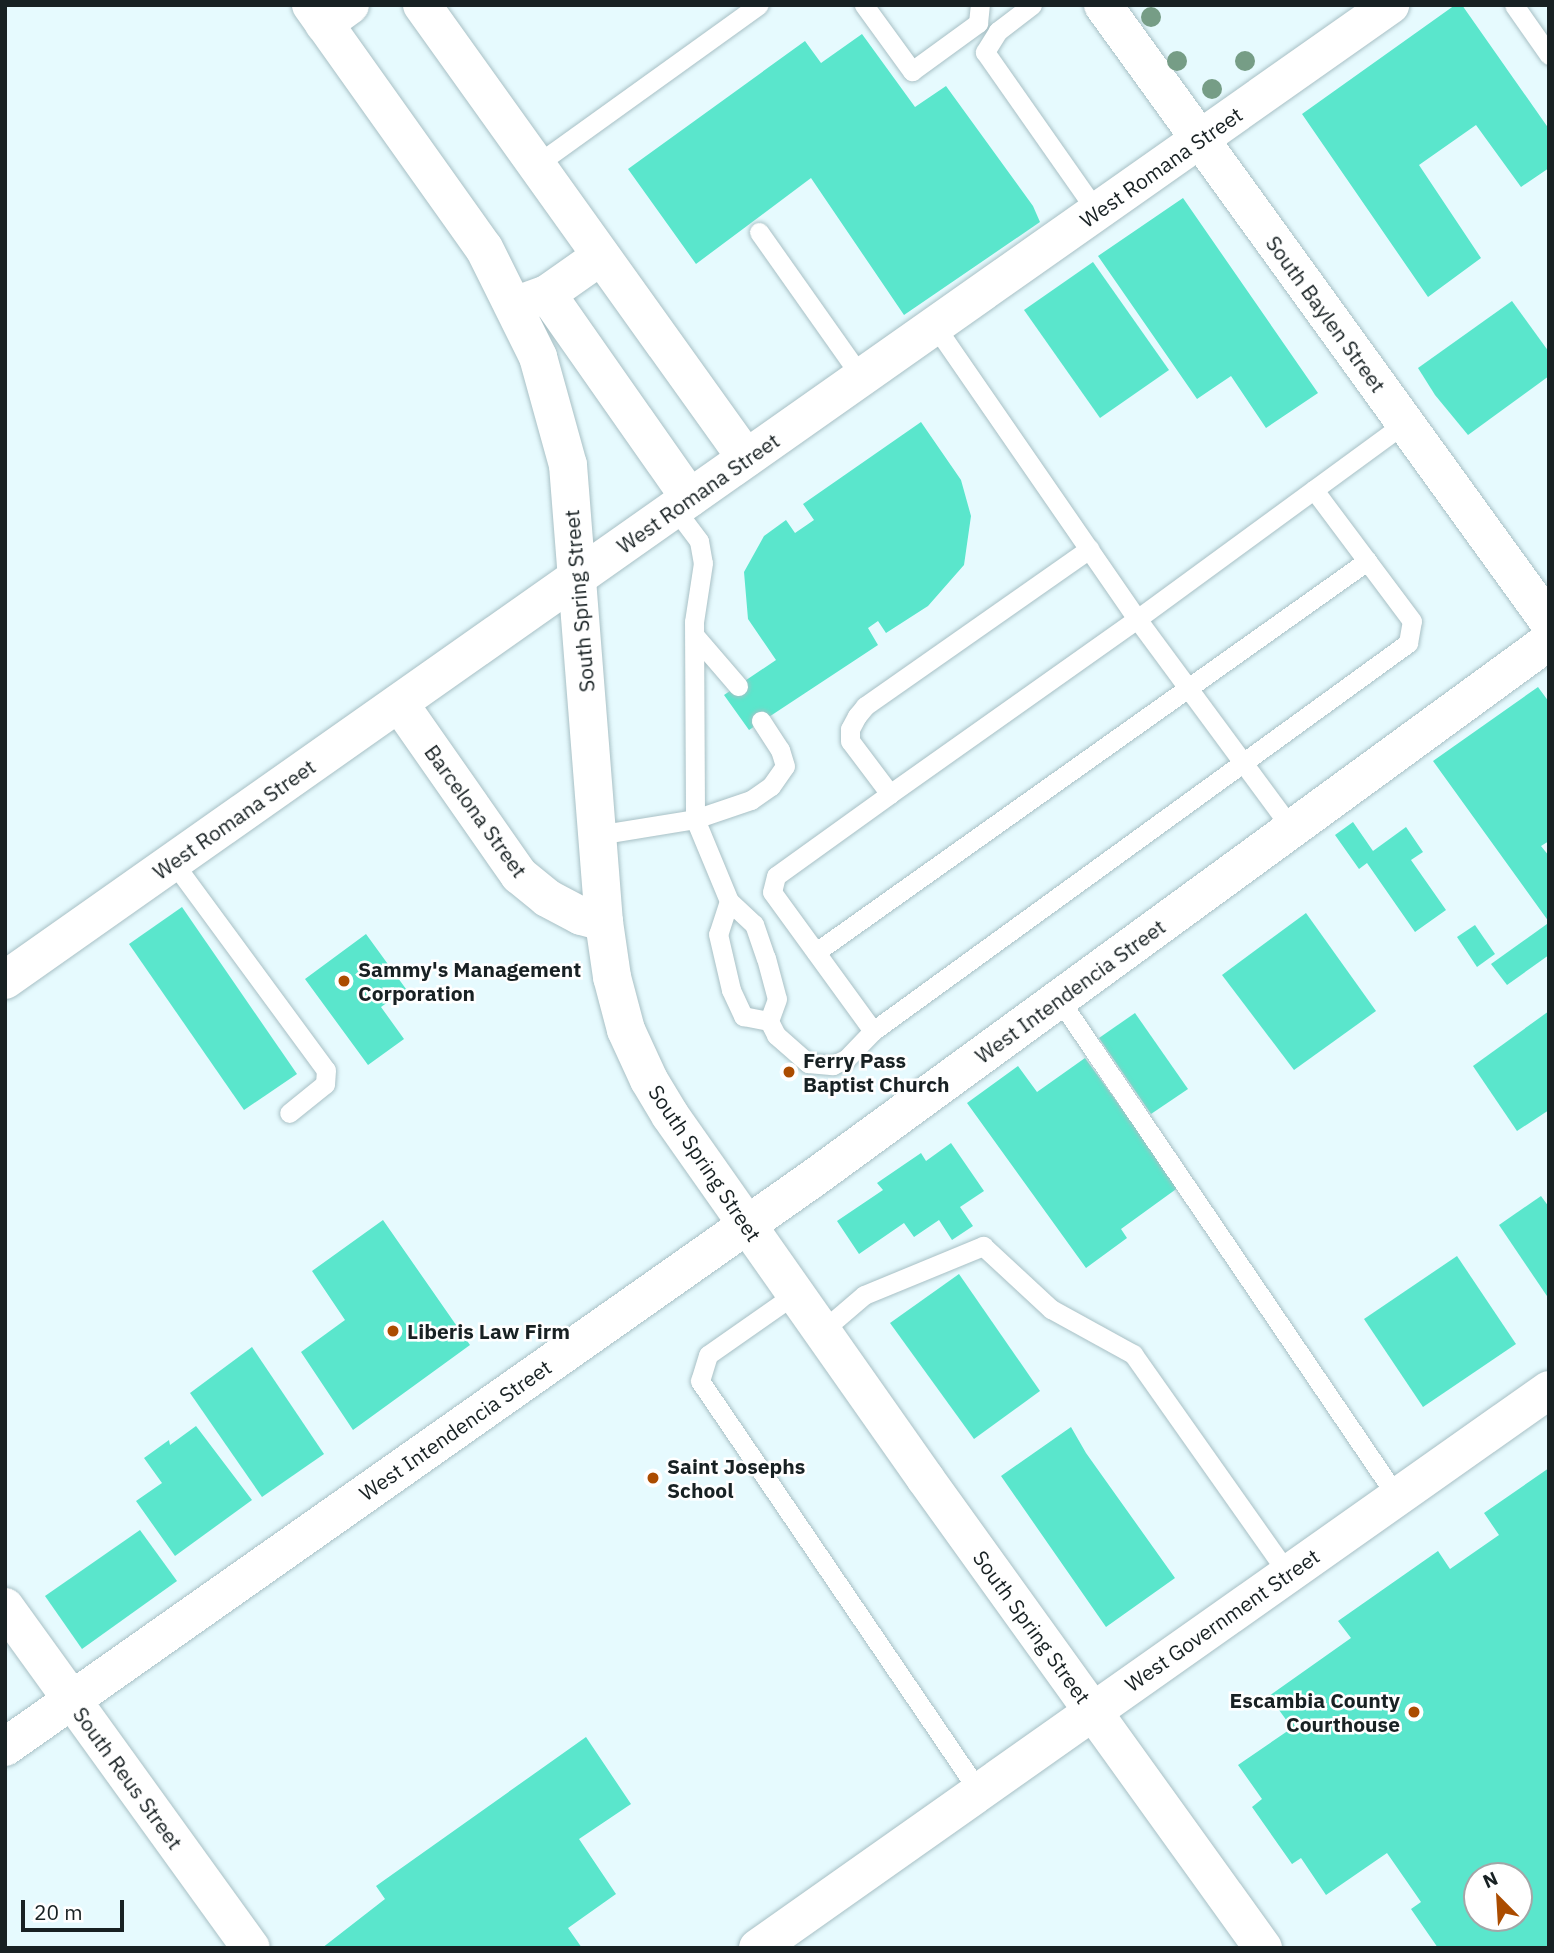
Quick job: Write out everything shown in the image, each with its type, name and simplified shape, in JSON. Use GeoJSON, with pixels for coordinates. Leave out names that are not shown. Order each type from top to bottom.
{"type":"FeatureCollection","features":[{"type":"Feature","properties":{"kind":"street"},"geometry":{"type":"LineString","coordinates":[[422,5],[746,458]]}},
{"type":"Feature","properties":{"kind":"street","name":"South Baylen Street"},"geometry":{"type":"LineString","coordinates":[[1103,5],[1549,622]]}},
{"type":"Feature","properties":{"kind":"street","name":"West Romana Street"},"geometry":{"type":"LineString","coordinates":[[5,980],[1390,5]]}},
{"type":"Feature","properties":{"kind":"street","name":"South Spring Street"},"geometry":{"type":"LineString","coordinates":[[328,11],[484,248],[531,300],[682,504]]}},
{"type":"Feature","properties":{"kind":"street"},"geometry":{"type":"LineString","coordinates":[[531,300],[601,256]]}},
{"type":"Feature","properties":{"kind":"street","name":"South Spring Street"},"geometry":{"type":"LineString","coordinates":[[531,300],[538,356],[568,465],[604,922],[612,976],[626,1030],[649,1080],[747,1225],[1263,1948]]}},
{"type":"Feature","properties":{"kind":"street","name":"West Intendencia Street"},"geometry":{"type":"LineString","coordinates":[[5,1747],[747,1225],[1549,642]]}},
{"type":"Feature","properties":{"kind":"street","name":"Barcelona Street"},"geometry":{"type":"LineString","coordinates":[[399,703],[519,875],[547,898],[581,916],[604,922]]}},
{"type":"Feature","properties":{"kind":"street","name":"West Government Street"},"geometry":{"type":"LineString","coordinates":[[758,1948],[1287,1572],[1549,1390]]}},
{"type":"Feature","properties":{"kind":"street","name":"South Reus Street"},"geometry":{"type":"LineString","coordinates":[[5,1607],[251,1948]]}},
{"type":"Feature","properties":{"kind":"lane"},"geometry":{"type":"LineString","coordinates":[[536,165],[759,5]]}},
{"type":"Feature","properties":{"kind":"lane"},"geometry":{"type":"LineString","coordinates":[[864,5],[912,71],[978,23],[980,5]]}},
{"type":"Feature","properties":{"kind":"lane"},"geometry":{"type":"LineString","coordinates":[[1032,5],[998,31],[985,52],[1097,212]]}},
{"type":"Feature","properties":{"kind":"lane"},"geometry":{"type":"LineString","coordinates":[[1514,5],[1549,55]]}},
{"type":"Feature","properties":{"kind":"lane"},"geometry":{"type":"LineString","coordinates":[[758,232],[862,378]]}},
{"type":"Feature","properties":{"kind":"lane"},"geometry":{"type":"LineString","coordinates":[[935,326],[1137,619],[1292,829]]}},
{"type":"Feature","properties":{"kind":"lane"},"geometry":{"type":"LineString","coordinates":[[873,1031],[772,892],[776,876],[1137,619],[1405,423]]}},
{"type":"Feature","properties":{"kind":"lane"},"geometry":{"type":"LineString","coordinates":[[682,504],[699,541],[703,563],[695,636],[695,819],[729,901],[754,924],[776,999],[769,1021],[776,1035],[808,1063],[820,1066],[846,1059],[873,1031],[1408,643],[1412,621],[1314,490]]}},
{"type":"Feature","properties":{"kind":"lane"},"geometry":{"type":"LineString","coordinates":[[890,794],[850,740],[850,729],[865,706],[1089,549]]}},
{"type":"Feature","properties":{"kind":"lane"},"geometry":{"type":"LineString","coordinates":[[816,952],[1367,561]]}},
{"type":"Feature","properties":{"kind":"lane"},"geometry":{"type":"LineString","coordinates":[[695,636],[738,686]]}},
{"type":"Feature","properties":{"kind":"lane"},"geometry":{"type":"LineString","coordinates":[[597,835],[695,819],[751,800],[771,786],[785,766],[780,750],[761,721]]}},
{"type":"Feature","properties":{"kind":"lane"},"geometry":{"type":"LineString","coordinates":[[173,862],[326,1070],[325,1084],[289,1113]]}},
{"type":"Feature","properties":{"kind":"lane"},"geometry":{"type":"LineString","coordinates":[[729,901],[718,933],[732,990],[743,1016],[769,1021]]}},
{"type":"Feature","properties":{"kind":"lane"},"geometry":{"type":"LineString","coordinates":[[1059,999],[1397,1497]]}},
{"type":"Feature","properties":{"kind":"lane"},"geometry":{"type":"LineString","coordinates":[[822,1331],[864,1295],[983,1247],[1051,1310],[1133,1354],[1287,1572]]}},
{"type":"Feature","properties":{"kind":"lane"},"geometry":{"type":"LineString","coordinates":[[796,1294],[708,1355],[700,1381],[979,1792]]}},
{"type":"Feature","properties":{"kind":"building"},"geometry":{"type":"Polygon","coordinates":[[[1455,5],[1462,5],[1549,129],[1549,168],[1521,187],[1476,125],[1419,165],[1481,258],[1428,297],[1302,114],[1455,5]]]}},
{"type":"Feature","properties":{"kind":"building"},"geometry":{"type":"Polygon","coordinates":[[[862,34],[915,107],[946,86],[1033,206],[1040,222],[904,315],[811,178],[696,264],[628,169],[805,41],[821,63],[862,34]]]}},
{"type":"Feature","properties":{"kind":"building"},"geometry":{"type":"Polygon","coordinates":[[[1183,198],[1318,393],[1266,428],[1231,376],[1197,399],[1098,256],[1183,198]]]}},
{"type":"Feature","properties":{"kind":"building"},"geometry":{"type":"Polygon","coordinates":[[[1093,262],[1169,370],[1100,418],[1024,310],[1093,262]]]}},
{"type":"Feature","properties":{"kind":"building"},"geometry":{"type":"Polygon","coordinates":[[[1512,301],[1549,352],[1549,376],[1468,435],[1435,395],[1418,368],[1512,301]]]}},
{"type":"Feature","properties":{"kind":"building"},"geometry":{"type":"Polygon","coordinates":[[[921,422],[961,480],[971,516],[964,565],[928,606],[886,633],[878,621],[868,628],[878,645],[749,730],[724,695],[776,660],[748,619],[744,572],[764,536],[786,520],[795,533],[814,520],[803,504],[921,422]]]}},
{"type":"Feature","properties":{"kind":"building"},"geometry":{"type":"Polygon","coordinates":[[[1538,687],[1549,702],[1549,841],[1541,846],[1549,856],[1549,922],[1433,761],[1538,687]]]}},
{"type":"Feature","properties":{"kind":"building"},"geometry":{"type":"Polygon","coordinates":[[[1353,822],[1373,851],[1406,827],[1423,852],[1411,860],[1446,910],[1415,932],[1367,863],[1359,869],[1335,835],[1353,822]]]}},
{"type":"Feature","properties":{"kind":"building"},"geometry":{"type":"Polygon","coordinates":[[[182,907],[297,1074],[244,1110],[129,944],[182,907]]]}},
{"type":"Feature","properties":{"kind":"building"},"geometry":{"type":"Polygon","coordinates":[[[1306,913],[1376,1011],[1294,1070],[1222,975],[1306,913]]]}},
{"type":"Feature","properties":{"kind":"building"},"geometry":{"type":"Polygon","coordinates":[[[1547,924],[1549,955],[1507,985],[1491,964],[1547,924]]]}},
{"type":"Feature","properties":{"kind":"building"},"geometry":{"type":"Polygon","coordinates":[[[1475,925],[1495,954],[1477,967],[1457,937],[1475,925]]]}},
{"type":"Feature","properties":{"kind":"building"},"geometry":{"type":"Polygon","coordinates":[[[366,934],[406,989],[381,1007],[404,1039],[368,1065],[305,979],[366,934]]]}},
{"type":"Feature","properties":{"kind":"building"},"geometry":{"type":"Polygon","coordinates":[[[1549,1011],[1549,1110],[1517,1131],[1473,1066],[1549,1011]]]}},
{"type":"Feature","properties":{"kind":"building"},"geometry":{"type":"Polygon","coordinates":[[[1135,1013],[1188,1089],[1151,1114],[1099,1038],[1135,1013]]]}},
{"type":"Feature","properties":{"kind":"building"},"geometry":{"type":"Polygon","coordinates":[[[1085,1058],[1179,1187],[1121,1229],[1127,1238],[1086,1268],[967,1103],[1018,1066],[1037,1092],[1085,1058]]]}},
{"type":"Feature","properties":{"kind":"building"},"geometry":{"type":"Polygon","coordinates":[[[951,1143],[984,1191],[960,1207],[973,1226],[952,1240],[939,1220],[914,1237],[904,1223],[859,1254],[837,1221],[883,1190],[877,1183],[921,1153],[926,1161],[951,1143]]]}},
{"type":"Feature","properties":{"kind":"building"},"geometry":{"type":"Polygon","coordinates":[[[1541,1196],[1549,1207],[1549,1299],[1499,1225],[1541,1196]]]}},
{"type":"Feature","properties":{"kind":"building"},"geometry":{"type":"Polygon","coordinates":[[[383,1220],[470,1345],[353,1430],[301,1352],[345,1320],[312,1271],[383,1220]]]}},
{"type":"Feature","properties":{"kind":"building"},"geometry":{"type":"Polygon","coordinates":[[[1457,1256],[1516,1344],[1423,1407],[1364,1319],[1457,1256]]]}},
{"type":"Feature","properties":{"kind":"building"},"geometry":{"type":"Polygon","coordinates":[[[959,1274],[1040,1391],[974,1439],[890,1323],[959,1274]]]}},
{"type":"Feature","properties":{"kind":"building"},"geometry":{"type":"Polygon","coordinates":[[[252,1347],[324,1454],[262,1497],[190,1393],[252,1347]]]}},
{"type":"Feature","properties":{"kind":"building"},"geometry":{"type":"Polygon","coordinates":[[[196,1426],[252,1500],[175,1556],[136,1501],[162,1483],[144,1458],[169,1440],[170,1445],[196,1426]]]}},
{"type":"Feature","properties":{"kind":"building"},"geometry":{"type":"Polygon","coordinates":[[[1071,1427],[1086,1453],[1175,1578],[1106,1627],[1001,1476],[1071,1427]]]}},
{"type":"Feature","properties":{"kind":"building","name":"Escambia County Courthouse"},"geometry":{"type":"Polygon","coordinates":[[[1549,1468],[1549,1948],[1438,1948],[1411,1909],[1421,1902],[1387,1853],[1326,1895],[1301,1858],[1292,1864],[1252,1807],[1262,1799],[1238,1765],[1292,1728],[1269,1696],[1351,1638],[1338,1621],[1438,1551],[1450,1569],[1499,1535],[1484,1513],[1549,1468]]]}},
{"type":"Feature","properties":{"kind":"building"},"geometry":{"type":"Polygon","coordinates":[[[140,1530],[177,1581],[82,1649],[45,1596],[140,1530]]]}},
{"type":"Feature","properties":{"kind":"building"},"geometry":{"type":"Polygon","coordinates":[[[586,1737],[631,1804],[579,1839],[616,1894],[568,1928],[582,1948],[322,1948],[385,1899],[376,1886],[586,1737]]]}},
{"type":"Feature","properties":{"kind":"place","name":"Sammy's Management Corporation"},"geometry":{"type":"Point","coordinates":[344,981]}},
{"type":"Feature","properties":{"kind":"place","name":"Ferry Pass Baptist Church"},"geometry":{"type":"Point","coordinates":[789,1072]}},
{"type":"Feature","properties":{"kind":"place","name":"Liberis Law Firm"},"geometry":{"type":"Point","coordinates":[393,1331]}},
{"type":"Feature","properties":{"kind":"place","name":"Saint Josephs School"},"geometry":{"type":"Point","coordinates":[653,1478]}},
{"type":"Feature","properties":{"kind":"place","name":"Escambia County Courthouse"},"geometry":{"type":"Point","coordinates":[1414,1712]}}]}
